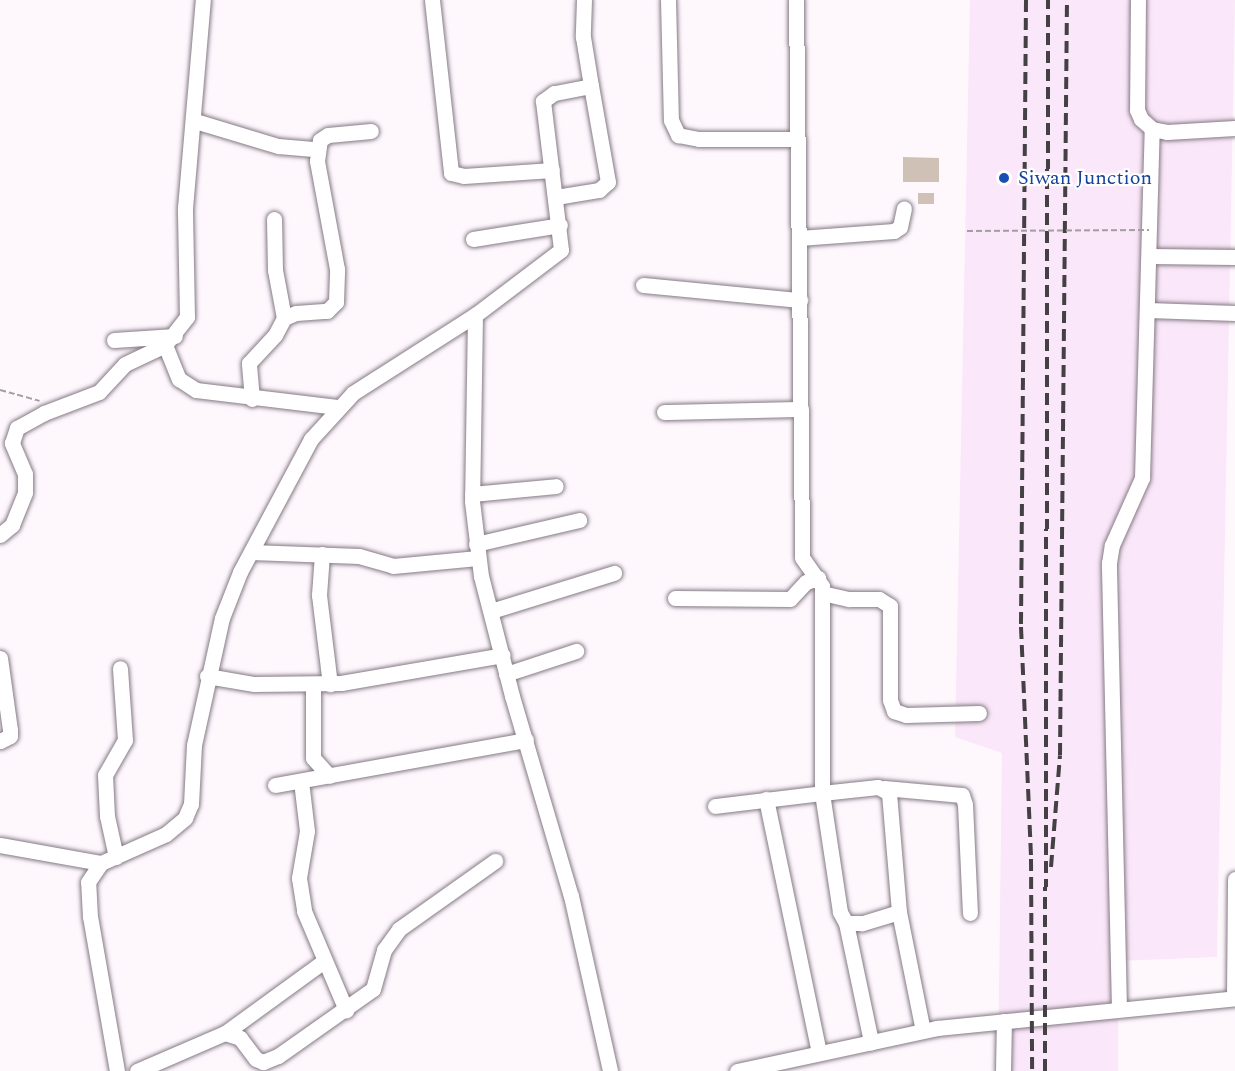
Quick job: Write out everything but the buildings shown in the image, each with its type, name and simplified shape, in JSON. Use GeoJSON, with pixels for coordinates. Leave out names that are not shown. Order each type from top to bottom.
{"type":"FeatureCollection","features":[{"type":"Feature","properties":{"kind":"street"},"geometry":{"type":"LineString","coordinates":[[0,535],[12,525],[25,492],[26,474],[14,449],[12,435],[24,423],[52,410],[91,397],[131,360],[170,341],[189,309],[184,218],[195,121],[203,0]]}},
{"type":"Feature","properties":{"kind":"street"},"geometry":{"type":"LineString","coordinates":[[432,0],[447,161],[451,173],[464,176],[552,170]]}},
{"type":"Feature","properties":{"kind":"street"},"geometry":{"type":"LineString","coordinates":[[556,197],[599,190],[608,182],[584,37],[584,0]]}},
{"type":"Feature","properties":{"kind":"street"},"geometry":{"type":"LineString","coordinates":[[668,0],[670,120],[678,135],[699,139],[797,139]]}},
{"type":"Feature","properties":{"kind":"street"},"geometry":{"type":"LineString","coordinates":[[796,0],[802,557],[820,585],[822,794],[838,903],[846,923],[871,1042]]}},
{"type":"Feature","properties":{"kind":"street"},"geometry":{"type":"LineString","coordinates":[[1119,1010],[1109,563],[1112,545],[1142,478],[1152,129],[1137,110],[1138,0]]}},
{"type":"Feature","properties":{"kind":"street"},"geometry":{"type":"LineString","coordinates":[[117,1071],[88,898],[88,882],[109,860],[166,834],[185,818],[191,804],[194,746],[207,676],[226,604],[305,448],[337,407],[380,375],[475,315],[561,250],[560,225],[543,101],[554,93],[591,86]]}},
{"type":"Feature","properties":{"kind":"street"},"geometry":{"type":"LineString","coordinates":[[195,121],[278,146],[316,149]]}},
{"type":"Feature","properties":{"kind":"street"},"geometry":{"type":"LineString","coordinates":[[1152,129],[1184,133],[1235,128]]}},
{"type":"Feature","properties":{"kind":"street"},"geometry":{"type":"LineString","coordinates":[[284,318],[297,313],[327,311],[336,302],[337,269],[316,149],[320,140],[328,135],[371,131]]}},
{"type":"Feature","properties":{"kind":"street"},"geometry":{"type":"LineString","coordinates":[[799,238],[894,231],[900,227],[904,208]]}},
{"type":"Feature","properties":{"kind":"street"},"geometry":{"type":"LineString","coordinates":[[252,399],[249,363],[276,335],[284,318],[274,270],[274,219]]}},
{"type":"Feature","properties":{"kind":"street"},"geometry":{"type":"LineString","coordinates":[[473,239],[560,225]]}},
{"type":"Feature","properties":{"kind":"street"},"geometry":{"type":"LineString","coordinates":[[1149,255],[1235,257]]}},
{"type":"Feature","properties":{"kind":"street"},"geometry":{"type":"LineString","coordinates":[[643,285],[800,300]]}},
{"type":"Feature","properties":{"kind":"street"},"geometry":{"type":"LineString","coordinates":[[1148,310],[1235,313]]}},
{"type":"Feature","properties":{"kind":"street"},"geometry":{"type":"LineString","coordinates":[[475,315],[472,494],[477,551],[506,674],[572,896],[610,1071]]}},
{"type":"Feature","properties":{"kind":"street"},"geometry":{"type":"LineString","coordinates":[[114,340],[170,341]]}},
{"type":"Feature","properties":{"kind":"street"},"geometry":{"type":"LineString","coordinates":[[170,341],[174,370],[185,386],[252,399],[337,407]]}},
{"type":"Feature","properties":{"kind":"street"},"geometry":{"type":"LineString","coordinates":[[664,412],[801,409]]}},
{"type":"Feature","properties":{"kind":"street"},"geometry":{"type":"LineString","coordinates":[[472,494],[556,486]]}},
{"type":"Feature","properties":{"kind":"street"},"geometry":{"type":"LineString","coordinates":[[251,552],[359,556],[393,566],[477,551],[579,520]]}},
{"type":"Feature","properties":{"kind":"street"},"geometry":{"type":"LineString","coordinates":[[322,554],[319,595],[330,684]]}},
{"type":"Feature","properties":{"kind":"street"},"geometry":{"type":"LineString","coordinates":[[491,610],[614,573]]}},
{"type":"Feature","properties":{"kind":"street"},"geometry":{"type":"LineString","coordinates":[[675,598],[790,598],[806,582],[820,585],[849,599],[879,599],[890,606],[890,700],[894,711],[906,715],[979,713]]}},
{"type":"Feature","properties":{"kind":"street"},"geometry":{"type":"LineString","coordinates":[[506,674],[576,651]]}},
{"type":"Feature","properties":{"kind":"street"},"geometry":{"type":"LineString","coordinates":[[207,676],[243,684],[360,682],[503,655]]}},
{"type":"Feature","properties":{"kind":"street"},"geometry":{"type":"LineString","coordinates":[[0,658],[10,736],[0,741]]}},
{"type":"Feature","properties":{"kind":"street"},"geometry":{"type":"LineString","coordinates":[[109,860],[105,775],[125,740],[120,668]]}},
{"type":"Feature","properties":{"kind":"street"},"geometry":{"type":"LineString","coordinates":[[313,684],[313,758],[330,776]]}},
{"type":"Feature","properties":{"kind":"street"},"geometry":{"type":"LineString","coordinates":[[275,785],[526,740]]}},
{"type":"Feature","properties":{"kind":"street"},"geometry":{"type":"LineString","coordinates":[[301,781],[307,831],[300,866],[300,892],[324,961],[346,1010]]}},
{"type":"Feature","properties":{"kind":"street"},"geometry":{"type":"LineString","coordinates":[[885,788],[890,800],[899,912],[923,1031]]}},
{"type":"Feature","properties":{"kind":"street"},"geometry":{"type":"LineString","coordinates":[[715,806],[885,788],[962,795],[966,814],[970,914]]}},
{"type":"Feature","properties":{"kind":"street"},"geometry":{"type":"LineString","coordinates":[[766,799],[819,1053]]}},
{"type":"Feature","properties":{"kind":"street"},"geometry":{"type":"LineString","coordinates":[[0,845],[109,860]]}},
{"type":"Feature","properties":{"kind":"street"},"geometry":{"type":"LineString","coordinates":[[225,1033],[240,1038],[256,1059],[263,1062],[346,1010],[373,989],[384,950],[399,929],[495,861]]}},
{"type":"Feature","properties":{"kind":"street"},"geometry":{"type":"LineString","coordinates":[[737,1071],[923,1031],[1234,998],[1235,879]]}},
{"type":"Feature","properties":{"kind":"street"},"geometry":{"type":"LineString","coordinates":[[846,923],[862,923],[899,912]]}},
{"type":"Feature","properties":{"kind":"street"},"geometry":{"type":"LineString","coordinates":[[137,1071],[225,1033],[324,961]]}},
{"type":"Feature","properties":{"kind":"street"},"geometry":{"type":"LineString","coordinates":[[1004,1021],[1004,1071]]}},
{"type":"Feature","properties":{"kind":"path"},"geometry":{"type":"LineString","coordinates":[[967,231],[1149,230]]}},
{"type":"Feature","properties":{"kind":"path"},"geometry":{"type":"LineString","coordinates":[[0,390],[26,394],[52,410]]}},
{"type":"Feature","properties":{"kind":"shaded area"},"geometry":{"type":"Polygon","coordinates":[[[970,0],[1235,0],[1217,957],[1118,961],[1118,1071],[998,1071],[1002,753],[955,737],[970,0]]]}},
{"type":"Feature","properties":{"kind":"railway"},"geometry":{"type":"LineString","coordinates":[[1026,0],[1021,627],[1031,859],[1032,1071]]}},
{"type":"Feature","properties":{"kind":"railway"},"geometry":{"type":"LineString","coordinates":[[1045,1071],[1048,0]]}},
{"type":"Feature","properties":{"kind":"railway"},"geometry":{"type":"LineString","coordinates":[[1051,867],[1060,755],[1067,0]]}},
{"type":"Feature","properties":{"kind":"place","name":"Siwan Junction"},"geometry":{"type":"Point","coordinates":[1004,178]}}]}
